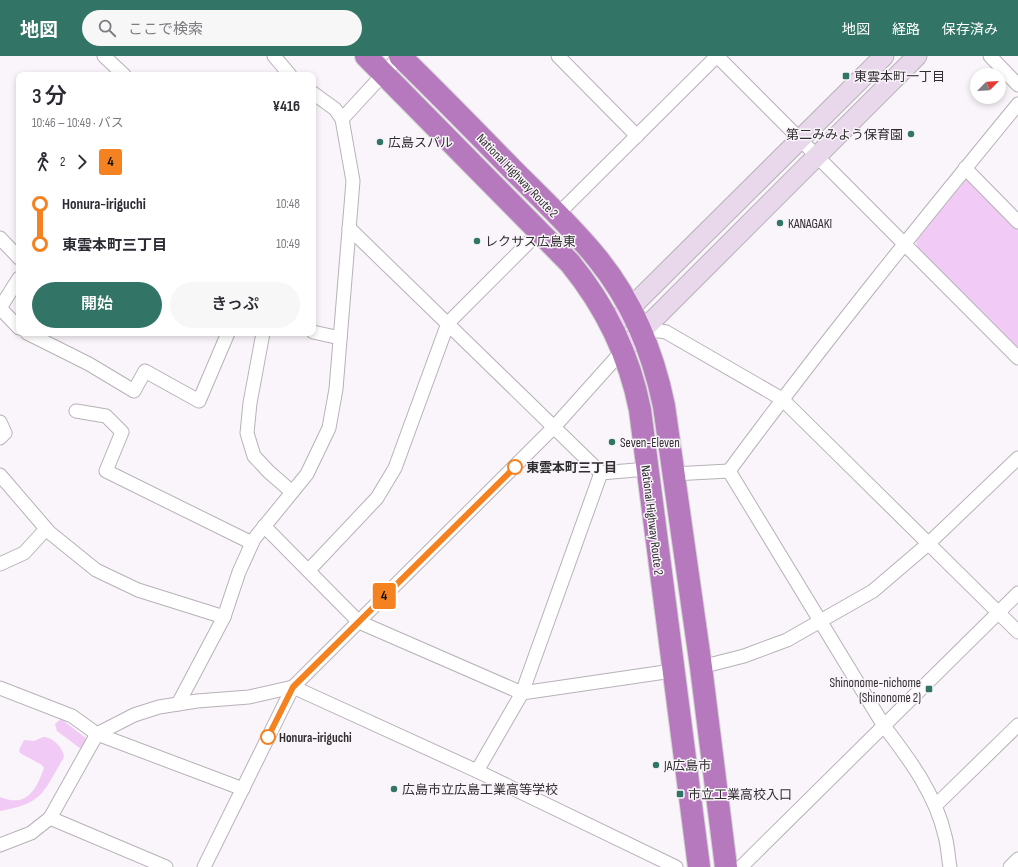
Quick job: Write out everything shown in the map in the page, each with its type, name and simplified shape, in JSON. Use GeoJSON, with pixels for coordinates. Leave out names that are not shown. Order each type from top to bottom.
{"type":"FeatureCollection","features":[{"type":"Feature","properties":{"kind":"highway","name":"National Highway Route 2"},"geometry":{"type":"LineString","coordinates":[[366,56],[540,231],[579,274],[597,299],[623,350],[634,381],[640,410],[672,671],[699,867]]}},
{"type":"Feature","properties":{"kind":"highway","name":"National Highway Route 2"},"geometry":{"type":"LineString","coordinates":[[400,56],[557,215],[598,260],[617,286],[641,330],[661,390],[701,667],[726,867]]}},
{"type":"Feature","properties":{"kind":"street"},"geometry":{"type":"LineString","coordinates":[[104,56],[121,72]]}},
{"type":"Feature","properties":{"kind":"street"},"geometry":{"type":"LineString","coordinates":[[274,56],[287,72]]}},
{"type":"Feature","properties":{"kind":"street"},"geometry":{"type":"LineString","coordinates":[[342,119],[400,56]]}},
{"type":"Feature","properties":{"kind":"street"},"geometry":{"type":"LineString","coordinates":[[558,56],[637,136]]}},
{"type":"Feature","properties":{"kind":"street"},"geometry":{"type":"LineString","coordinates":[[557,215],[717,56],[1018,358]]}},
{"type":"Feature","properties":{"kind":"street"},"geometry":{"type":"LineString","coordinates":[[612,326],[884,56]]}},
{"type":"Feature","properties":{"kind":"street"},"geometry":{"type":"LineString","coordinates":[[204,867],[293,687],[555,426],[641,330],[917,56]]}},
{"type":"Feature","properties":{"kind":"street"},"geometry":{"type":"LineString","coordinates":[[990,56],[1018,85]]}},
{"type":"Feature","properties":{"kind":"street"},"geometry":{"type":"LineString","coordinates":[[178,704],[224,617],[252,543],[264,526],[307,474],[329,428],[336,389],[353,181],[342,119],[335,109],[316,95]]}},
{"type":"Feature","properties":{"kind":"street"},"geometry":{"type":"LineString","coordinates":[[729,471],[782,399],[903,243],[1018,104]]}},
{"type":"Feature","properties":{"kind":"street"},"geometry":{"type":"LineString","coordinates":[[966,168],[1018,222]]}},
{"type":"Feature","properties":{"kind":"street"},"geometry":{"type":"LineString","coordinates":[[349,228],[555,426],[601,473],[647,470]]}},
{"type":"Feature","properties":{"kind":"street"},"geometry":{"type":"LineString","coordinates":[[309,570],[377,498],[395,468],[448,323],[540,231]]}},
{"type":"Feature","properties":{"kind":"street"},"geometry":{"type":"LineString","coordinates":[[0,238],[16,255]]}},
{"type":"Feature","properties":{"kind":"street"},"geometry":{"type":"LineString","coordinates":[[16,283],[0,308],[16,325]]}},
{"type":"Feature","properties":{"kind":"street"},"geometry":{"type":"LineString","coordinates":[[641,330],[660,330],[666,332],[782,399],[1018,632]]}},
{"type":"Feature","properties":{"kind":"street"},"geometry":{"type":"LineString","coordinates":[[316,333],[340,338]]}},
{"type":"Feature","properties":{"kind":"street"},"geometry":{"type":"LineString","coordinates":[[48,338],[134,391],[145,371],[199,401],[227,336]]}},
{"type":"Feature","properties":{"kind":"street"},"geometry":{"type":"LineString","coordinates":[[262,336],[250,403],[247,433],[254,456],[269,472],[292,492]]}},
{"type":"Feature","properties":{"kind":"street"},"geometry":{"type":"LineString","coordinates":[[76,411],[106,416],[122,432],[106,471],[252,543]]}},
{"type":"Feature","properties":{"kind":"street"},"geometry":{"type":"LineString","coordinates":[[0,422],[5,433],[0,438]]}},
{"type":"Feature","properties":{"kind":"street"},"geometry":{"type":"LineString","coordinates":[[701,667],[744,656],[772,645],[821,622],[873,591],[928,544],[1018,458]]}},
{"type":"Feature","properties":{"kind":"street"},"geometry":{"type":"LineString","coordinates":[[673,474],[729,471]]}},
{"type":"Feature","properties":{"kind":"street"},"geometry":{"type":"LineString","coordinates":[[729,471],[884,726],[910,760],[936,805],[945,836],[950,867]]}},
{"type":"Feature","properties":{"kind":"street"},"geometry":{"type":"LineString","coordinates":[[477,772],[522,693],[601,473]]}},
{"type":"Feature","properties":{"kind":"street"},"geometry":{"type":"LineString","coordinates":[[0,475],[46,529],[96,570],[138,590],[224,617]]}},
{"type":"Feature","properties":{"kind":"street"},"geometry":{"type":"LineString","coordinates":[[264,526],[309,570],[358,622],[522,693],[672,671]]}},
{"type":"Feature","properties":{"kind":"street"},"geometry":{"type":"LineString","coordinates":[[0,564],[24,553],[46,529]]}},
{"type":"Feature","properties":{"kind":"street"},"geometry":{"type":"LineString","coordinates":[[741,867],[1018,593]]}},
{"type":"Feature","properties":{"kind":"street"},"geometry":{"type":"LineString","coordinates":[[0,845],[31,833],[50,818],[97,734],[134,715],[159,707],[249,697],[293,687],[477,772],[676,867]]}},
{"type":"Feature","properties":{"kind":"street"},"geometry":{"type":"LineString","coordinates":[[0,688],[72,716],[97,734],[242,789]]}},
{"type":"Feature","properties":{"kind":"street"},"geometry":{"type":"LineString","coordinates":[[936,805],[1018,725]]}},
{"type":"Feature","properties":{"kind":"street"},"geometry":{"type":"LineString","coordinates":[[50,818],[166,867]]}},
{"type":"Feature","properties":{"kind":"street"},"geometry":{"type":"LineString","coordinates":[[1010,867],[1018,859]]}},
{"type":"Feature","properties":{"kind":"shaded area"},"geometry":{"type":"Polygon","coordinates":[[[970,177],[1018,228],[1018,351],[917,248],[916,240],[962,179],[970,177]]]}},
{"type":"Feature","properties":{"kind":"shaded area"},"geometry":{"type":"Polygon","coordinates":[[[61,719],[86,738],[87,743],[84,749],[81,749],[57,731],[55,724],[61,719]]]}},
{"type":"Feature","properties":{"kind":"shaded area"},"geometry":{"type":"Polygon","coordinates":[[[47,737],[59,746],[64,756],[63,759],[40,795],[25,804],[0,811],[0,797],[9,800],[17,800],[24,798],[34,790],[44,768],[42,765],[20,753],[19,750],[24,740],[34,741],[47,737]]]}},
{"type":"Feature","properties":{"kind":"bus line","name":"4"},"geometry":{"type":"LineString","coordinates":[[268,737],[293,687],[515,467]]}},
{"type":"Feature","properties":{"kind":"place","name":"東雲本町一丁目"},"geometry":{"type":"Point","coordinates":[846,76]}},
{"type":"Feature","properties":{"kind":"place","name":"第二みみよう保育園"},"geometry":{"type":"Point","coordinates":[911,134]}},
{"type":"Feature","properties":{"kind":"place","name":"広島スバル"},"geometry":{"type":"Point","coordinates":[380,142]}},
{"type":"Feature","properties":{"kind":"place","name":"KANAGAKI"},"geometry":{"type":"Point","coordinates":[780,223]}},
{"type":"Feature","properties":{"kind":"place","name":"レクサス広島東"},"geometry":{"type":"Point","coordinates":[477,241]}},
{"type":"Feature","properties":{"kind":"place","name":"Seven-Eleven"},"geometry":{"type":"Point","coordinates":[612,442]}},
{"type":"Feature","properties":{"kind":"place","name":"東雲本町三丁目"},"geometry":{"type":"Point","coordinates":[515,467]}},
{"type":"Feature","properties":{"kind":"place","name":"Shinonome-nichome (Shinonome 2)"},"geometry":{"type":"Point","coordinates":[929,689]}},
{"type":"Feature","properties":{"kind":"place","name":"Honura-iriguchi"},"geometry":{"type":"Point","coordinates":[268,737]}},
{"type":"Feature","properties":{"kind":"place","name":"JA広島市"},"geometry":{"type":"Point","coordinates":[656,765]}},
{"type":"Feature","properties":{"kind":"place","name":"広島市立広島工業高等学校"},"geometry":{"type":"Point","coordinates":[394,789]}},
{"type":"Feature","properties":{"kind":"place","name":"市立工業高校入口"},"geometry":{"type":"Point","coordinates":[680,794]}}]}
